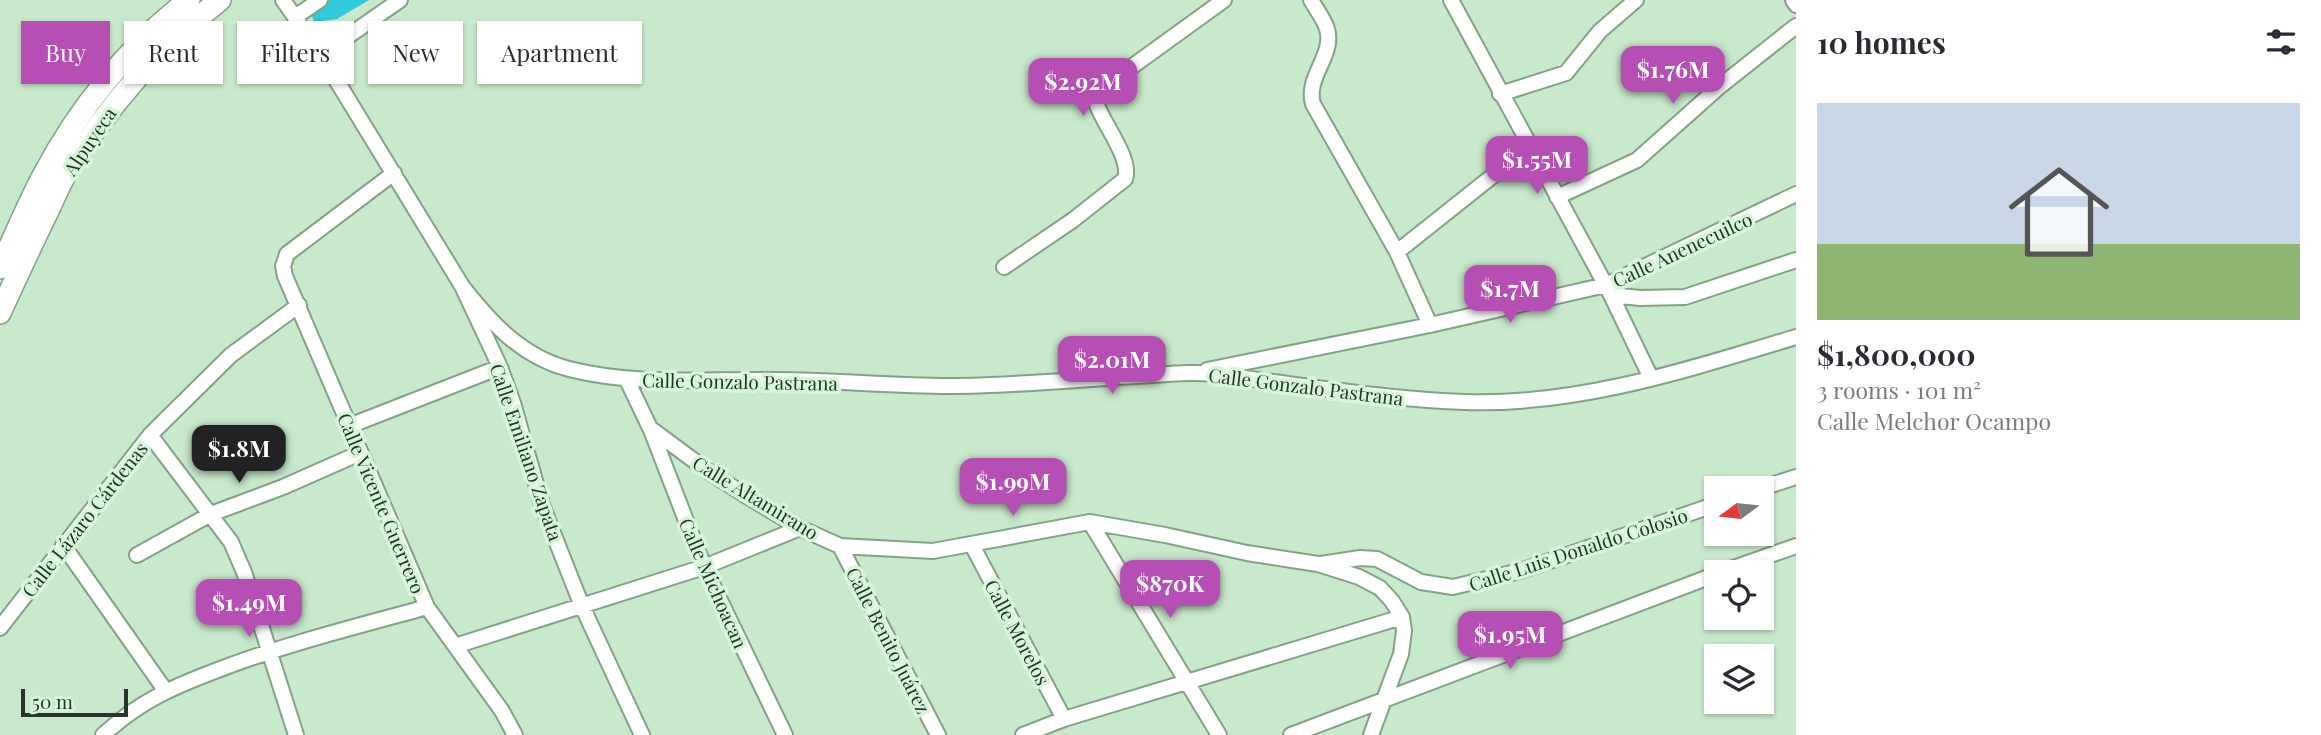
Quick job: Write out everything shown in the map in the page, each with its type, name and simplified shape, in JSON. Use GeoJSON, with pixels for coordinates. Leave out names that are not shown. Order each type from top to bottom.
{"type":"FeatureCollection","features":[{"type":"Feature","properties":{"kind":"main road","name":"Alpuyeca"},"geometry":{"type":"LineString","coordinates":[[0,268],[43,177],[69,132],[126,58],[189,0]]}},
{"type":"Feature","properties":{"kind":"main road","name":"Alpuyeca"},"geometry":{"type":"LineString","coordinates":[[0,313],[66,174],[97,128],[144,69],[182,30],[220,0]]}},
{"type":"Feature","properties":{"kind":"street","name":"Calle Emiliano Zapata"},"geometry":{"type":"LineString","coordinates":[[283,0],[298,21]]}},
{"type":"Feature","properties":{"kind":"street"},"geometry":{"type":"LineString","coordinates":[[295,17],[320,0]]}},
{"type":"Feature","properties":{"kind":"street"},"geometry":{"type":"LineString","coordinates":[[354,32],[400,0]]}},
{"type":"Feature","properties":{"kind":"street"},"geometry":{"type":"LineString","coordinates":[[1004,267],[1073,220],[1125,179],[1128,172],[1125,161],[1097,104],[1101,89],[1224,0]]}},
{"type":"Feature","properties":{"kind":"street"},"geometry":{"type":"LineString","coordinates":[[1311,0],[1322,18],[1328,38],[1310,90],[1313,104],[1397,252],[1430,325]]}},
{"type":"Feature","properties":{"kind":"street"},"geometry":{"type":"LineString","coordinates":[[1451,0],[1609,290],[1651,378]]}},
{"type":"Feature","properties":{"kind":"street"},"geometry":{"type":"LineString","coordinates":[[1500,94],[1566,73],[1600,32],[1636,0]]}},
{"type":"Feature","properties":{"kind":"street"},"geometry":{"type":"LineString","coordinates":[[1793,0],[1796,5]]}},
{"type":"Feature","properties":{"kind":"street"},"geometry":{"type":"LineString","coordinates":[[1557,197],[1637,160],[1718,87],[1796,26]]}},
{"type":"Feature","properties":{"kind":"street","name":"Calle Emiliano Zapata"},"geometry":{"type":"LineString","coordinates":[[339,84],[462,286],[500,367],[542,505],[582,606],[642,735]]}},
{"type":"Feature","properties":{"kind":"street"},"geometry":{"type":"LineString","coordinates":[[1397,252],[1529,147]]}},
{"type":"Feature","properties":{"kind":"street","name":"Calle Vicente Guerrero"},"geometry":{"type":"LineString","coordinates":[[394,173],[287,254],[283,266],[285,276],[427,607],[502,711],[515,735]]}},
{"type":"Feature","properties":{"kind":"street","name":"Calle Anenecuilco"},"geometry":{"type":"LineString","coordinates":[[1195,373],[1609,290],[1658,259],[1796,194]]}},
{"type":"Feature","properties":{"kind":"street"},"geometry":{"type":"LineString","coordinates":[[1609,290],[1640,298],[1685,297],[1796,260]]}},
{"type":"Feature","properties":{"kind":"street","name":"Calle Gonzalo Pastrana"},"geometry":{"type":"LineString","coordinates":[[462,286],[490,322],[534,355],[566,369],[627,380],[782,380],[948,386],[1032,384],[1195,373],[1389,397],[1468,402],[1537,399],[1651,378],[1796,337]]}},
{"type":"Feature","properties":{"kind":"street","name":"Calle Lázaro Cárdenas"},"geometry":{"type":"LineString","coordinates":[[0,628],[150,435],[231,355],[299,305]]}},
{"type":"Feature","properties":{"kind":"street"},"geometry":{"type":"LineString","coordinates":[[349,426],[500,367]]}},
{"type":"Feature","properties":{"kind":"street","name":"Calle Altamirano"},"geometry":{"type":"LineString","coordinates":[[627,380],[650,428],[712,474],[800,528],[840,546],[914,551],[972,545],[1090,522],[1318,564],[1359,577],[1380,588],[1402,617]]}},
{"type":"Feature","properties":{"kind":"street","name":"Calle Michoacan"},"geometry":{"type":"LineString","coordinates":[[650,428],[704,567],[785,735]]}},
{"type":"Feature","properties":{"kind":"street"},"geometry":{"type":"LineString","coordinates":[[150,435],[231,542],[244,572],[296,735]]}},
{"type":"Feature","properties":{"kind":"street"},"geometry":{"type":"LineString","coordinates":[[137,555],[211,514],[283,488],[360,453]]}},
{"type":"Feature","properties":{"kind":"street"},"geometry":{"type":"LineString","coordinates":[[1774,484],[1796,477]]}},
{"type":"Feature","properties":{"kind":"street","name":"Calle Luis Donaldo Colosio"},"geometry":{"type":"LineString","coordinates":[[1318,564],[1360,558],[1377,559],[1421,582],[1462,586],[1520,571],[1704,508]]}},
{"type":"Feature","properties":{"kind":"street"},"geometry":{"type":"LineString","coordinates":[[1090,522],[1219,735]]}},
{"type":"Feature","properties":{"kind":"street"},"geometry":{"type":"LineString","coordinates":[[455,646],[704,567],[800,528]]}},
{"type":"Feature","properties":{"kind":"street"},"geometry":{"type":"LineString","coordinates":[[63,545],[165,690]]}},
{"type":"Feature","properties":{"kind":"street","name":"Calle Morelos"},"geometry":{"type":"LineString","coordinates":[[972,545],[1064,719]]}},
{"type":"Feature","properties":{"kind":"street"},"geometry":{"type":"LineString","coordinates":[[1755,560],[1796,545]]}},
{"type":"Feature","properties":{"kind":"street","name":"Calle Benito Juárez"},"geometry":{"type":"LineString","coordinates":[[840,546],[938,735]]}},
{"type":"Feature","properties":{"kind":"street"},"geometry":{"type":"LineString","coordinates":[[1291,735],[1704,579]]}},
{"type":"Feature","properties":{"kind":"street"},"geometry":{"type":"LineString","coordinates":[[103,735],[118,721],[165,690],[269,650],[427,607]]}},
{"type":"Feature","properties":{"kind":"street"},"geometry":{"type":"LineString","coordinates":[[1023,735],[1064,719],[1402,617],[1404,631],[1401,654],[1371,735]]}},
{"type":"Feature","properties":{"kind":"water"},"geometry":{"type":"Polygon","coordinates":[[[329,0],[369,0],[337,19],[314,21],[310,10],[329,0]]]}}]}
